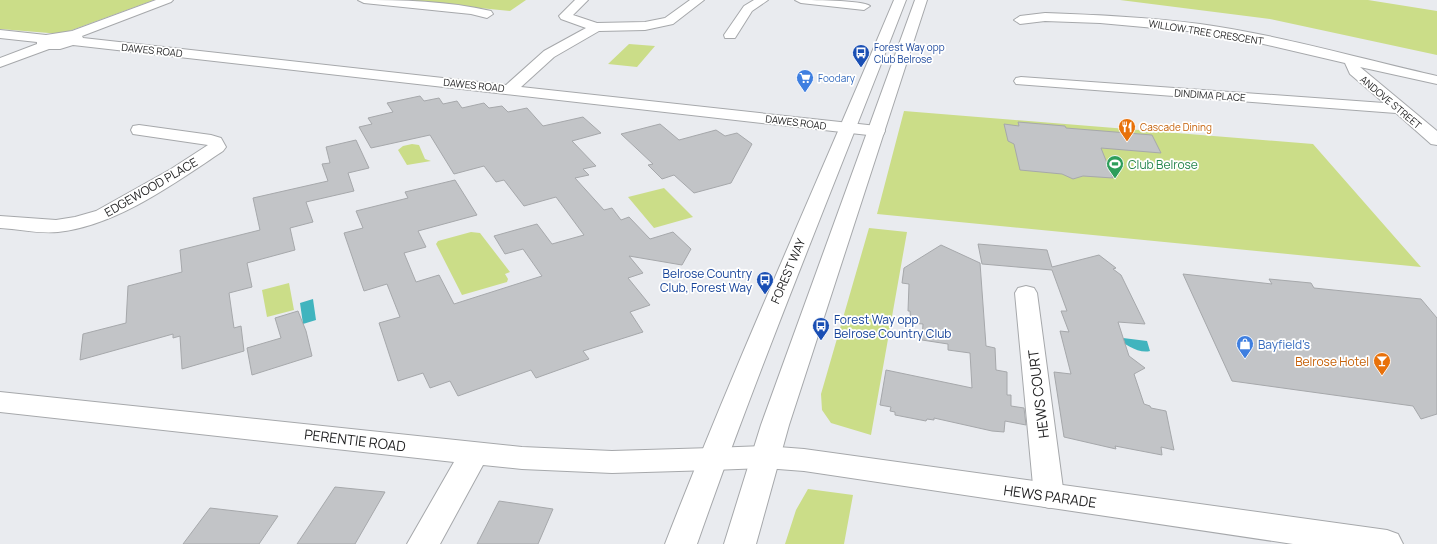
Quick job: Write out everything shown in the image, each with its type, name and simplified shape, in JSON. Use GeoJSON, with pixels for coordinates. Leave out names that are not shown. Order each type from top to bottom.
{"type":"FeatureCollection","features":[{"type":"Feature","properties":{"kind":"street"},"geometry":{"type":"LineString","coordinates":[[0,63],[48,42],[72,38],[167,0]]}},
{"type":"Feature","properties":{"kind":"street"},"geometry":{"type":"LineString","coordinates":[[364,0],[471,10],[487,14]]}},
{"type":"Feature","properties":{"kind":"street"},"geometry":{"type":"LineString","coordinates":[[582,0],[565,16],[596,27],[645,26],[664,22],[677,17],[698,0]]}},
{"type":"Feature","properties":{"kind":"street"},"geometry":{"type":"LineString","coordinates":[[730,35],[748,9],[762,0]]}},
{"type":"Feature","properties":{"kind":"street"},"geometry":{"type":"LineString","coordinates":[[801,0],[864,6]]}},
{"type":"Feature","properties":{"kind":"street","name":"FOREST WAY"},"geometry":{"type":"LineString","coordinates":[[681,544],[712,459],[900,0]]}},
{"type":"Feature","properties":{"kind":"street"},"geometry":{"type":"LineString","coordinates":[[740,544],[765,457],[921,0]]}},
{"type":"Feature","properties":{"kind":"street","name":"WILLOW TREE CRESCENT"},"geometry":{"type":"LineString","coordinates":[[1020,20],[1045,17],[1092,19],[1149,22],[1198,28],[1246,36],[1437,80]]}},
{"type":"Feature","properties":{"kind":"street"},"geometry":{"type":"LineString","coordinates":[[510,89],[549,54],[596,27]]}},
{"type":"Feature","properties":{"kind":"street"},"geometry":{"type":"LineString","coordinates":[[0,34],[48,42]]}},
{"type":"Feature","properties":{"kind":"street","name":"DAWES ROAD"},"geometry":{"type":"LineString","coordinates":[[72,38],[877,131]]}},
{"type":"Feature","properties":{"kind":"street","name":"ANDOVE STREET"},"geometry":{"type":"LineString","coordinates":[[1351,60],[1355,71],[1437,140]]}},
{"type":"Feature","properties":{"kind":"street","name":"DINDIMA PLACE"},"geometry":{"type":"LineString","coordinates":[[1021,81],[1400,109]]}},
{"type":"Feature","properties":{"kind":"street","name":"EDGEWOOD PLACE"},"geometry":{"type":"LineString","coordinates":[[0,222],[56,226],[77,223],[103,215],[123,205],[217,146],[215,142],[205,139],[139,130]]}},
{"type":"Feature","properties":{"kind":"street","name":"HEWS COURT"},"geometry":{"type":"LineString","coordinates":[[1026,293],[1049,496]]}},
{"type":"Feature","properties":{"kind":"street","name":"PERENTIE ROAD"},"geometry":{"type":"LineString","coordinates":[[0,402],[474,454],[560,461],[712,459]]}},
{"type":"Feature","properties":{"kind":"street"},"geometry":{"type":"LineString","coordinates":[[424,544],[474,454]]}},
{"type":"Feature","properties":{"kind":"street","name":"HEWS PARADE"},"geometry":{"type":"LineString","coordinates":[[712,459],[765,457],[804,460],[1387,544]]}},
{"type":"Feature","properties":{"kind":"green space"},"geometry":{"type":"Polygon","coordinates":[[[0,0],[154,0],[61,34],[0,29],[0,0]]]}},
{"type":"Feature","properties":{"kind":"green space"},"geometry":{"type":"Polygon","coordinates":[[[398,0],[526,0],[510,11],[398,0]]]}},
{"type":"Feature","properties":{"kind":"green space"},"geometry":{"type":"Polygon","coordinates":[[[1120,0],[1368,0],[1437,11],[1437,55],[1270,19],[1120,0]]]}},
{"type":"Feature","properties":{"kind":"green space"},"geometry":{"type":"Polygon","coordinates":[[[629,44],[655,46],[637,67],[608,64],[629,44]]]}},
{"type":"Feature","properties":{"kind":"green space","name":"Club Belrose"},"geometry":{"type":"Polygon","coordinates":[[[904,111],[1313,144],[1421,267],[877,214],[904,111]]]}},
{"type":"Feature","properties":{"kind":"green space"},"geometry":{"type":"Polygon","coordinates":[[[412,144],[419,145],[425,159],[431,161],[407,165],[398,150],[403,146],[412,144]]]}},
{"type":"Feature","properties":{"kind":"green space"},"geometry":{"type":"Polygon","coordinates":[[[664,188],[693,217],[654,228],[628,197],[664,188]]]}},
{"type":"Feature","properties":{"kind":"green space"},"geometry":{"type":"Polygon","coordinates":[[[869,228],[907,232],[871,435],[831,423],[822,410],[821,394],[869,228]]]}},
{"type":"Feature","properties":{"kind":"green space"},"geometry":{"type":"Polygon","coordinates":[[[471,232],[480,233],[510,272],[505,274],[508,279],[507,282],[462,295],[436,244],[438,241],[471,232]]]}},
{"type":"Feature","properties":{"kind":"green space"},"geometry":{"type":"Polygon","coordinates":[[[289,283],[294,310],[267,317],[262,290],[289,283]]]}},
{"type":"Feature","properties":{"kind":"green space"},"geometry":{"type":"Polygon","coordinates":[[[808,489],[853,495],[844,544],[785,544],[796,510],[808,489]]]}},
{"type":"Feature","properties":{"kind":"water"},"geometry":{"type":"Polygon","coordinates":[[[313,299],[316,320],[303,324],[300,303],[313,299]]]}},
{"type":"Feature","properties":{"kind":"water"},"geometry":{"type":"Polygon","coordinates":[[[1115,337],[1147,341],[1150,351],[1146,352],[1136,350],[1115,337]]]}},
{"type":"Feature","properties":{"kind":"building"},"geometry":{"type":"Polygon","coordinates":[[[420,96],[424,101],[439,98],[443,104],[457,101],[462,108],[484,103],[489,108],[502,106],[508,112],[527,108],[543,126],[583,117],[601,133],[572,141],[596,166],[583,169],[589,175],[575,178],[604,210],[612,208],[621,220],[629,217],[650,239],[673,232],[691,249],[682,265],[629,256],[643,273],[628,278],[650,305],[630,312],[643,332],[583,351],[589,359],[536,378],[531,370],[458,396],[450,381],[430,388],[423,373],[398,381],[379,323],[400,317],[387,284],[364,291],[344,233],[363,228],[356,211],[408,198],[405,192],[455,180],[477,215],[418,231],[426,247],[404,253],[416,282],[439,275],[454,304],[542,276],[523,249],[505,254],[494,236],[537,224],[552,244],[584,235],[556,197],[524,206],[504,180],[496,182],[484,166],[454,174],[430,135],[371,148],[359,127],[372,124],[368,118],[393,112],[387,103],[420,96]]]}},
{"type":"Feature","properties":{"kind":"building"},"geometry":{"type":"Polygon","coordinates":[[[1018,122],[1065,126],[1066,128],[1152,135],[1161,153],[1101,148],[1113,178],[1083,176],[1073,179],[1062,174],[1020,170],[1014,144],[1008,141],[1004,124],[1019,126],[1018,122]]]}},
{"type":"Feature","properties":{"kind":"building"},"geometry":{"type":"Polygon","coordinates":[[[660,124],[679,140],[716,130],[725,136],[737,133],[752,144],[731,183],[694,193],[674,175],[662,179],[648,165],[653,164],[621,134],[660,124]]]}},
{"type":"Feature","properties":{"kind":"building"},"geometry":{"type":"Polygon","coordinates":[[[356,140],[369,168],[348,173],[354,191],[306,202],[313,222],[290,228],[295,250],[247,263],[252,287],[229,293],[234,328],[241,326],[244,351],[182,369],[180,336],[173,338],[173,334],[80,360],[83,334],[126,323],[128,286],[182,272],[180,250],[260,230],[253,198],[328,181],[322,164],[330,163],[326,147],[356,140]]]}},
{"type":"Feature","properties":{"kind":"building"},"geometry":{"type":"Polygon","coordinates":[[[978,244],[1047,250],[1052,267],[1099,255],[1116,268],[1113,269],[1121,275],[1145,324],[1118,322],[1129,356],[1145,368],[1134,374],[1144,404],[1150,406],[1151,408],[1166,411],[1174,450],[1161,447],[1162,455],[1115,446],[1116,449],[1064,437],[1054,372],[1071,374],[1060,331],[1069,332],[1061,311],[1067,311],[1052,270],[982,264],[978,244]]]}},
{"type":"Feature","properties":{"kind":"building"},"geometry":{"type":"Polygon","coordinates":[[[941,245],[980,263],[986,346],[995,348],[996,370],[1007,372],[1007,395],[1011,395],[1011,406],[1024,408],[1026,425],[1005,421],[1004,432],[992,431],[934,418],[934,420],[927,419],[926,421],[895,415],[895,412],[890,411],[891,407],[880,405],[886,370],[972,388],[970,353],[948,350],[948,344],[922,340],[923,324],[911,323],[910,311],[908,311],[909,284],[902,283],[904,268],[941,245]]]}},
{"type":"Feature","properties":{"kind":"building"},"geometry":{"type":"Polygon","coordinates":[[[1183,274],[1272,284],[1269,279],[1311,283],[1314,288],[1421,299],[1437,318],[1437,414],[1421,419],[1413,406],[1232,381],[1183,274]]]}},
{"type":"Feature","properties":{"kind":"building"},"geometry":{"type":"Polygon","coordinates":[[[298,311],[306,331],[312,356],[252,375],[247,348],[281,338],[275,318],[298,311]]]}},
{"type":"Feature","properties":{"kind":"building"},"geometry":{"type":"Polygon","coordinates":[[[335,487],[385,492],[355,544],[297,544],[335,487]]]}},
{"type":"Feature","properties":{"kind":"building"},"geometry":{"type":"Polygon","coordinates":[[[499,501],[553,509],[538,544],[477,544],[499,501]]]}},
{"type":"Feature","properties":{"kind":"building"},"geometry":{"type":"Polygon","coordinates":[[[210,508],[278,516],[259,544],[183,544],[210,508]]]}},
{"type":"Feature","properties":{"kind":"place","name":"Forest Way opp Club Belrose"},"geometry":{"type":"Point","coordinates":[861,68]}},
{"type":"Feature","properties":{"kind":"place","name":"Foodary"},"geometry":{"type":"Point","coordinates":[805,93]}},
{"type":"Feature","properties":{"kind":"place","name":"Cascade Dining"},"geometry":{"type":"Point","coordinates":[1127,142]}},
{"type":"Feature","properties":{"kind":"place","name":"Club Belrose"},"geometry":{"type":"Point","coordinates":[1115,179]}},
{"type":"Feature","properties":{"kind":"place","name":"Belrose Country Club, Forest Way"},"geometry":{"type":"Point","coordinates":[765,295]}},
{"type":"Feature","properties":{"kind":"place","name":"Forest Way opp Belrose Country Club"},"geometry":{"type":"Point","coordinates":[821,341]}},
{"type":"Feature","properties":{"kind":"place","name":"Bayfield's"},"geometry":{"type":"Point","coordinates":[1245,359]}},
{"type":"Feature","properties":{"kind":"place","name":"Belrose Hotel"},"geometry":{"type":"Point","coordinates":[1382,376]}}]}
